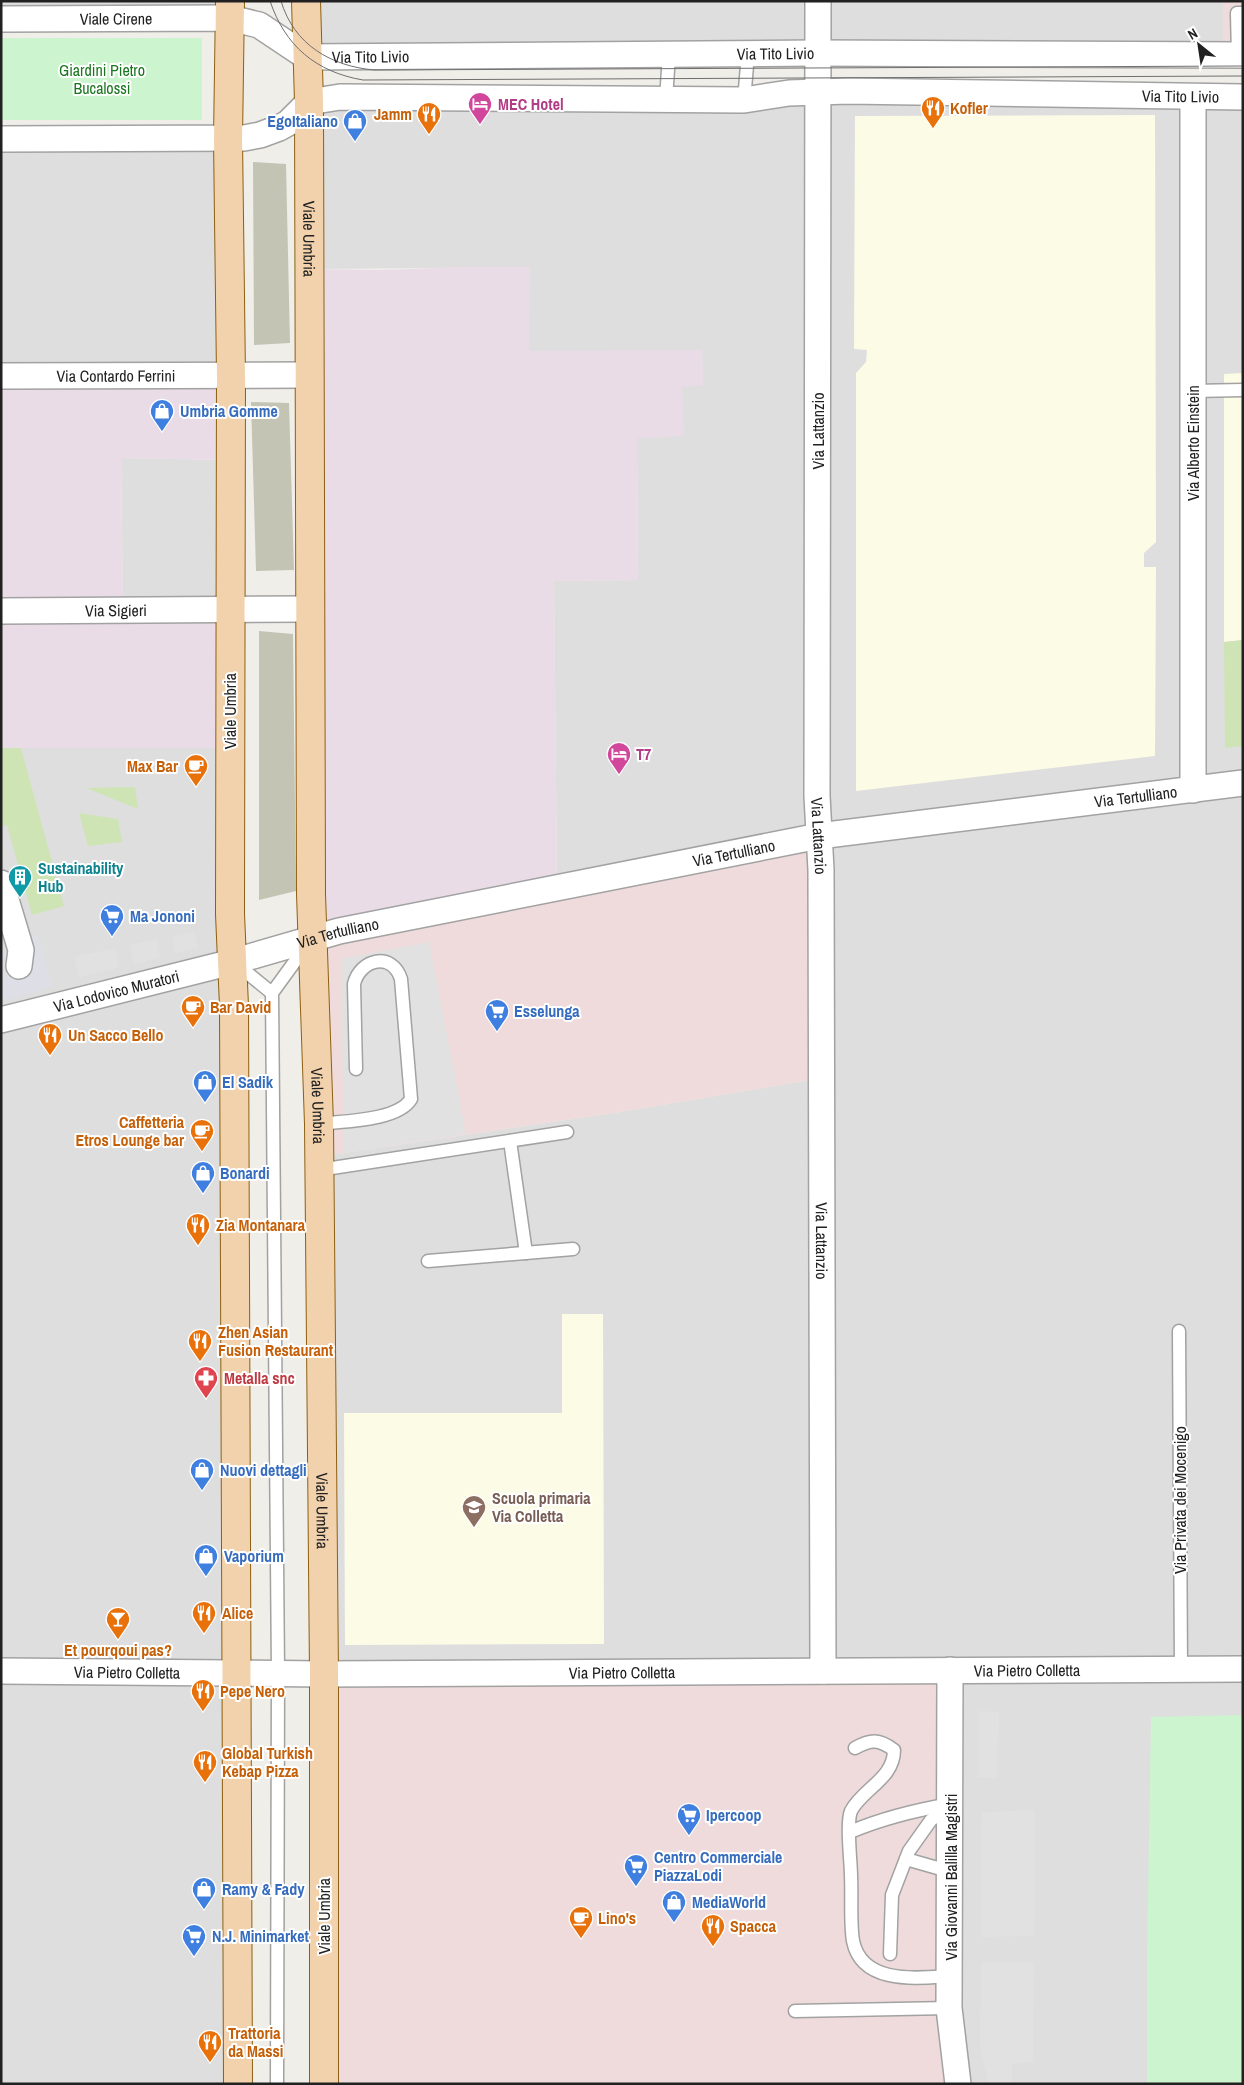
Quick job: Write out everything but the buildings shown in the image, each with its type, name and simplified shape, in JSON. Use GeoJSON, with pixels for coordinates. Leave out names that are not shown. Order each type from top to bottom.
{"type":"FeatureCollection","features":[{"type":"Feature","properties":{"kind":"main road","name":"Viale Umbria"},"geometry":{"type":"LineString","coordinates":[[306,1],[309,102],[309,609],[312,938],[319,1170],[324,1674],[324,2084]]}},
{"type":"Feature","properties":{"kind":"main road","name":"Viale Umbria"},"geometry":{"type":"LineString","coordinates":[[230,10],[228,139],[231,376],[230,914],[234,1006],[238,2084]]}},
{"type":"Feature","properties":{"kind":"street","name":"Via Lattanzio"},"geometry":{"type":"LineString","coordinates":[[818,1],[817,796],[821,870],[824,1671]]}},
{"type":"Feature","properties":{"kind":"street"},"geometry":{"type":"LineString","coordinates":[[230,10],[259,25],[307,57]]}},
{"type":"Feature","properties":{"kind":"street","name":"Viale Cirene"},"geometry":{"type":"LineString","coordinates":[[1,19],[230,10]]}},
{"type":"Feature","properties":{"kind":"street","name":"Via Tito Livio"},"geometry":{"type":"LineString","coordinates":[[307,57],[818,53],[1241,55]]}},
{"type":"Feature","properties":{"kind":"street","name":"Via Tito Livio"},"geometry":{"type":"LineString","coordinates":[[309,102],[340,97],[744,100],[789,93],[848,91],[1243,97]]}},
{"type":"Feature","properties":{"kind":"street","name":"Via Alberto Einstein"},"geometry":{"type":"LineString","coordinates":[[1193,97],[1193,790]]}},
{"type":"Feature","properties":{"kind":"street"},"geometry":{"type":"LineString","coordinates":[[1,139],[228,139],[260,135],[279,128],[288,123],[309,102]]}},
{"type":"Feature","properties":{"kind":"street"},"geometry":{"type":"LineString","coordinates":[[231,376],[309,375]]}},
{"type":"Feature","properties":{"kind":"street","name":"Via Contardo Ferrini"},"geometry":{"type":"LineString","coordinates":[[1,376],[231,376]]}},
{"type":"Feature","properties":{"kind":"street"},"geometry":{"type":"LineString","coordinates":[[231,610],[309,609]]}},
{"type":"Feature","properties":{"kind":"street","name":"Via Sigieri"},"geometry":{"type":"LineString","coordinates":[[1,611],[231,610]]}},
{"type":"Feature","properties":{"kind":"street","name":"Via Tertulliano"},"geometry":{"type":"LineString","coordinates":[[232,962],[312,938],[354,928],[819,836],[1243,783]]}},
{"type":"Feature","properties":{"kind":"street"},"geometry":{"type":"LineString","coordinates":[[1,883],[21,950],[19,966]]}},
{"type":"Feature","properties":{"kind":"street","name":"Via Lodovico Muratori"},"geometry":{"type":"LineString","coordinates":[[1,1020],[232,962]]}},
{"type":"Feature","properties":{"kind":"street","name":"Via Pietro Colletta"},"geometry":{"type":"LineString","coordinates":[[1,1671],[324,1674],[1243,1669]]}},
{"type":"Feature","properties":{"kind":"street","name":"Via Giovanni Balilla Magistri"},"geometry":{"type":"LineString","coordinates":[[950,1670],[949,2008],[958,2084]]}},
{"type":"Feature","properties":{"kind":"lane"},"geometry":{"type":"LineString","coordinates":[[1241,55],[1237,13],[1243,13]]}},
{"type":"Feature","properties":{"kind":"lane"},"geometry":{"type":"LineString","coordinates":[[666,99],[669,54]]}},
{"type":"Feature","properties":{"kind":"lane"},"geometry":{"type":"LineString","coordinates":[[744,100],[748,54]]}},
{"type":"Feature","properties":{"kind":"lane"},"geometry":{"type":"LineString","coordinates":[[1193,391],[1243,390]]}},
{"type":"Feature","properties":{"kind":"lane"},"geometry":{"type":"LineString","coordinates":[[277,2084],[278,1673],[272,993],[312,938]]}},
{"type":"Feature","properties":{"kind":"lane"},"geometry":{"type":"LineString","coordinates":[[318,1124],[388,1115],[405,1108],[411,1099],[401,979],[398,971],[390,963],[383,961],[368,965],[356,976],[354,984],[356,1069]]}},
{"type":"Feature","properties":{"kind":"lane"},"geometry":{"type":"LineString","coordinates":[[232,962],[272,993]]}},
{"type":"Feature","properties":{"kind":"lane"},"geometry":{"type":"LineString","coordinates":[[319,1170],[566,1132]]}},
{"type":"Feature","properties":{"kind":"lane"},"geometry":{"type":"LineString","coordinates":[[510,1141],[526,1253]]}},
{"type":"Feature","properties":{"kind":"lane"},"geometry":{"type":"LineString","coordinates":[[428,1261],[572,1249]]}},
{"type":"Feature","properties":{"kind":"lane","name":"Via Privata dei Mocenigo"},"geometry":{"type":"LineString","coordinates":[[1179,1332],[1180,1669]]}},
{"type":"Feature","properties":{"kind":"lane"},"geometry":{"type":"LineString","coordinates":[[855,1748],[866,1742],[874,1741],[885,1744],[894,1750],[894,1757],[885,1776],[870,1789],[851,1812],[853,1941],[859,1957],[867,1967],[877,1972],[897,1977],[950,1976]]}},
{"type":"Feature","properties":{"kind":"lane"},"geometry":{"type":"LineString","coordinates":[[850,1832],[874,1822],[913,1811],[951,1805]]}},
{"type":"Feature","properties":{"kind":"lane"},"geometry":{"type":"LineString","coordinates":[[890,1954],[892,1895],[909,1852],[931,1820],[951,1805]]}},
{"type":"Feature","properties":{"kind":"lane"},"geometry":{"type":"LineString","coordinates":[[906,1860],[948,1871]]}},
{"type":"Feature","properties":{"kind":"lane"},"geometry":{"type":"LineString","coordinates":[[795,2011],[949,2008]]}},
{"type":"Feature","properties":{"kind":"shaded area"},"geometry":{"type":"Polygon","coordinates":[[[1,1],[227,1],[227,8],[1,9],[1,1]]]}},
{"type":"Feature","properties":{"kind":"shaded area"},"geometry":{"type":"Polygon","coordinates":[[[309,1],[1223,1],[1223,53],[309,56],[309,1]]]}},
{"type":"Feature","properties":{"kind":"shaded area"},"geometry":{"type":"Polygon","coordinates":[[[1223,1],[1243,1],[1243,53],[1223,53],[1223,1]]]}},
{"type":"Feature","properties":{"kind":"shaded area"},"geometry":{"type":"Polygon","coordinates":[[[1243,100],[1243,781],[823,832],[821,103],[1243,100]]]}},
{"type":"Feature","properties":{"kind":"shaded area"},"geometry":{"type":"Polygon","coordinates":[[[815,103],[814,833],[557,883],[554,581],[638,580],[637,437],[651,436],[702,351],[529,351],[529,267],[313,269],[313,106],[815,103]]]}},
{"type":"Feature","properties":{"kind":"shaded area"},"geometry":{"type":"Polygon","coordinates":[[[1155,115],[1156,542],[1144,553],[1144,567],[1156,567],[1155,756],[856,791],[856,373],[866,362],[867,350],[854,349],[855,116],[1155,115]]]}},
{"type":"Feature","properties":{"kind":"shaded area"},"geometry":{"type":"Polygon","coordinates":[[[227,139],[229,374],[1,374],[1,140],[227,139]]]}},
{"type":"Feature","properties":{"kind":"shaded area"},"geometry":{"type":"Polygon","coordinates":[[[253,162],[286,164],[290,343],[254,345],[253,162]]]}},
{"type":"Feature","properties":{"kind":"shaded area"},"geometry":{"type":"Polygon","coordinates":[[[530,267],[529,351],[702,350],[703,385],[682,387],[684,436],[637,438],[638,580],[554,581],[557,883],[314,934],[313,269],[381,270],[530,267]]]}},
{"type":"Feature","properties":{"kind":"shaded area"},"geometry":{"type":"Polygon","coordinates":[[[1243,373],[1243,640],[1224,642],[1224,374],[1243,373]]]}},
{"type":"Feature","properties":{"kind":"shaded area"},"geometry":{"type":"Polygon","coordinates":[[[230,376],[229,460],[121,458],[123,608],[1,609],[1,378],[230,376]]]}},
{"type":"Feature","properties":{"kind":"shaded area"},"geometry":{"type":"Polygon","coordinates":[[[251,402],[289,403],[294,570],[256,571],[251,402]]]}},
{"type":"Feature","properties":{"kind":"shaded area"},"geometry":{"type":"Polygon","coordinates":[[[121,458],[229,460],[229,609],[123,608],[121,458]]]}},
{"type":"Feature","properties":{"kind":"shaded area"},"geometry":{"type":"Polygon","coordinates":[[[228,612],[228,748],[1,748],[1,613],[228,612]]]}},
{"type":"Feature","properties":{"kind":"shaded area"},"geometry":{"type":"Polygon","coordinates":[[[259,631],[293,634],[296,891],[259,900],[259,631]]]}},
{"type":"Feature","properties":{"kind":"shaded area"},"geometry":{"type":"Polygon","coordinates":[[[1,748],[228,748],[229,959],[1,1018],[1,748]]]}},
{"type":"Feature","properties":{"kind":"shaded area"},"geometry":{"type":"Polygon","coordinates":[[[1243,790],[1243,1662],[832,1663],[827,843],[1243,790]]]}},
{"type":"Feature","properties":{"kind":"shaded area"},"geometry":{"type":"Polygon","coordinates":[[[811,844],[816,1079],[620,1112],[323,1156],[315,940],[811,844]]]}},
{"type":"Feature","properties":{"kind":"shaded area"},"geometry":{"type":"Polygon","coordinates":[[[194,932],[198,948],[175,953],[172,937],[194,932]]]}},
{"type":"Feature","properties":{"kind":"shaded area"},"geometry":{"type":"Polygon","coordinates":[[[37,934],[52,986],[1,1002],[1,953],[14,941],[37,934]]]}},
{"type":"Feature","properties":{"kind":"shaded area"},"geometry":{"type":"Polygon","coordinates":[[[156,939],[161,958],[134,964],[130,945],[156,939]]]}},
{"type":"Feature","properties":{"kind":"shaded area"},"geometry":{"type":"Polygon","coordinates":[[[429,942],[466,1134],[344,1153],[341,959],[429,942]]]}},
{"type":"Feature","properties":{"kind":"shaded area"},"geometry":{"type":"Polygon","coordinates":[[[116,948],[119,967],[79,977],[75,957],[116,948]]]}},
{"type":"Feature","properties":{"kind":"shaded area"},"geometry":{"type":"Polygon","coordinates":[[[227,969],[227,1666],[1,1667],[1,1026],[227,969]]]}},
{"type":"Feature","properties":{"kind":"shaded area"},"geometry":{"type":"Polygon","coordinates":[[[816,1079],[815,1665],[330,1667],[323,1156],[620,1112],[816,1079]]]}},
{"type":"Feature","properties":{"kind":"shaded area","name":"Scuola primaria Via Colletta"},"geometry":{"type":"Polygon","coordinates":[[[562,1314],[603,1314],[604,1644],[345,1645],[344,1413],[562,1413],[562,1314]]]}},
{"type":"Feature","properties":{"kind":"shaded area"},"geometry":{"type":"Polygon","coordinates":[[[944,1676],[1243,1676],[1243,2084],[950,2084],[944,1676]]]}},
{"type":"Feature","properties":{"kind":"shaded area"},"geometry":{"type":"Polygon","coordinates":[[[944,1676],[950,2084],[331,2084],[331,1679],[944,1676]]]}},
{"type":"Feature","properties":{"kind":"shaded area"},"geometry":{"type":"Polygon","coordinates":[[[229,1678],[233,2084],[1,2084],[1,1679],[229,1678]]]}},
{"type":"Feature","properties":{"kind":"shaded area"},"geometry":{"type":"Polygon","coordinates":[[[979,1711],[999,1712],[997,1778],[978,1777],[979,1711]]]}},
{"type":"Feature","properties":{"kind":"shaded area"},"geometry":{"type":"Polygon","coordinates":[[[1035,1810],[1034,1936],[981,1937],[982,1812],[1035,1810]]]}},
{"type":"Feature","properties":{"kind":"shaded area"},"geometry":{"type":"Polygon","coordinates":[[[1034,1962],[1033,2062],[1012,2064],[1012,2084],[989,2084],[980,2045],[981,1963],[1034,1962]]]}},
{"type":"Feature","properties":{"kind":"green space","name":"Giardini Pietro Bucalossi"},"geometry":{"type":"Polygon","coordinates":[[[1,38],[202,38],[202,120],[1,120],[1,38]]]}},
{"type":"Feature","properties":{"kind":"green space"},"geometry":{"type":"Polygon","coordinates":[[[1243,640],[1243,746],[1225,748],[1224,642],[1243,640]]]}},
{"type":"Feature","properties":{"kind":"green space"},"geometry":{"type":"Polygon","coordinates":[[[1,748],[21,748],[64,906],[32,915],[7,825],[1,827],[1,748]]]}},
{"type":"Feature","properties":{"kind":"green space"},"geometry":{"type":"Polygon","coordinates":[[[135,787],[138,809],[86,788],[135,787]]]}},
{"type":"Feature","properties":{"kind":"green space"},"geometry":{"type":"Polygon","coordinates":[[[79,813],[118,819],[122,842],[88,846],[79,813]]]}},
{"type":"Feature","properties":{"kind":"green space"},"geometry":{"type":"Polygon","coordinates":[[[1243,1715],[1243,2084],[1147,2084],[1151,1717],[1243,1715]]]}},
{"type":"Feature","properties":{"kind":"tram line"},"geometry":{"type":"LineString","coordinates":[[270,1],[284,31],[304,54],[331,71],[363,80],[1243,76]]}},
{"type":"Feature","properties":{"kind":"tram line"},"geometry":{"type":"LineString","coordinates":[[281,1],[295,30],[316,50],[343,64],[374,70],[1243,66]]}},
{"type":"Feature","properties":{"kind":"place","name":"MEC Hotel"},"geometry":{"type":"Point","coordinates":[480,125]}},
{"type":"Feature","properties":{"kind":"place","name":"Kofler"},"geometry":{"type":"Point","coordinates":[933,129]}},
{"type":"Feature","properties":{"kind":"place","name":"Jamm"},"geometry":{"type":"Point","coordinates":[429,135]}},
{"type":"Feature","properties":{"kind":"place","name":"EgoItaliano"},"geometry":{"type":"Point","coordinates":[355,142]}},
{"type":"Feature","properties":{"kind":"place","name":"Umbria Gomme"},"geometry":{"type":"Point","coordinates":[162,432]}},
{"type":"Feature","properties":{"kind":"place","name":"T7"},"geometry":{"type":"Point","coordinates":[619,775]}},
{"type":"Feature","properties":{"kind":"place","name":"Max Bar"},"geometry":{"type":"Point","coordinates":[196,787]}},
{"type":"Feature","properties":{"kind":"place","name":"Sustainability Hub"},"geometry":{"type":"Point","coordinates":[20,898]}},
{"type":"Feature","properties":{"kind":"place","name":"Ma Jononi"},"geometry":{"type":"Point","coordinates":[112,937]}},
{"type":"Feature","properties":{"kind":"place","name":"Bar David"},"geometry":{"type":"Point","coordinates":[193,1028]}},
{"type":"Feature","properties":{"kind":"place","name":"Esselunga"},"geometry":{"type":"Point","coordinates":[497,1032]}},
{"type":"Feature","properties":{"kind":"place","name":"Un Sacco Bello"},"geometry":{"type":"Point","coordinates":[50,1056]}},
{"type":"Feature","properties":{"kind":"place","name":"El Sadik"},"geometry":{"type":"Point","coordinates":[205,1103]}},
{"type":"Feature","properties":{"kind":"place","name":"Caffetteria Etros Lounge bar"},"geometry":{"type":"Point","coordinates":[202,1152]}},
{"type":"Feature","properties":{"kind":"place","name":"Bonardi"},"geometry":{"type":"Point","coordinates":[203,1194]}},
{"type":"Feature","properties":{"kind":"place","name":"Zia Montanara"},"geometry":{"type":"Point","coordinates":[198,1246]}},
{"type":"Feature","properties":{"kind":"place","name":"Zhen Asian Fusion Restaurant"},"geometry":{"type":"Point","coordinates":[200,1362]}},
{"type":"Feature","properties":{"kind":"place","name":"Metalla snc"},"geometry":{"type":"Point","coordinates":[206,1399]}},
{"type":"Feature","properties":{"kind":"place","name":"Nuovi dettagli"},"geometry":{"type":"Point","coordinates":[202,1491]}},
{"type":"Feature","properties":{"kind":"place","name":"Scuola primaria Via Colletta"},"geometry":{"type":"Point","coordinates":[474,1528]}},
{"type":"Feature","properties":{"kind":"place","name":"Vaporium"},"geometry":{"type":"Point","coordinates":[206,1577]}},
{"type":"Feature","properties":{"kind":"place","name":"Alice"},"geometry":{"type":"Point","coordinates":[204,1634]}},
{"type":"Feature","properties":{"kind":"place","name":"Et pourqoui pas?"},"geometry":{"type":"Point","coordinates":[118,1640]}},
{"type":"Feature","properties":{"kind":"place","name":"Pepe Nero"},"geometry":{"type":"Point","coordinates":[203,1712]}},
{"type":"Feature","properties":{"kind":"place","name":"Global Turkish Kebap Pizza"},"geometry":{"type":"Point","coordinates":[205,1783]}},
{"type":"Feature","properties":{"kind":"place","name":"Ipercoop"},"geometry":{"type":"Point","coordinates":[689,1836]}},
{"type":"Feature","properties":{"kind":"place","name":"Centro Commerciale PiazzaLodi"},"geometry":{"type":"Point","coordinates":[636,1887]}},
{"type":"Feature","properties":{"kind":"place","name":"Ramy & Fady"},"geometry":{"type":"Point","coordinates":[204,1910]}},
{"type":"Feature","properties":{"kind":"place","name":"MediaWorld"},"geometry":{"type":"Point","coordinates":[674,1923]}},
{"type":"Feature","properties":{"kind":"place","name":"Lino's"},"geometry":{"type":"Point","coordinates":[581,1939]}},
{"type":"Feature","properties":{"kind":"place","name":"Spacca"},"geometry":{"type":"Point","coordinates":[713,1947]}},
{"type":"Feature","properties":{"kind":"place","name":"N.J. Minimarket"},"geometry":{"type":"Point","coordinates":[194,1957]}},
{"type":"Feature","properties":{"kind":"place","name":"Trattoria da Massi"},"geometry":{"type":"Point","coordinates":[210,2063]}}]}
